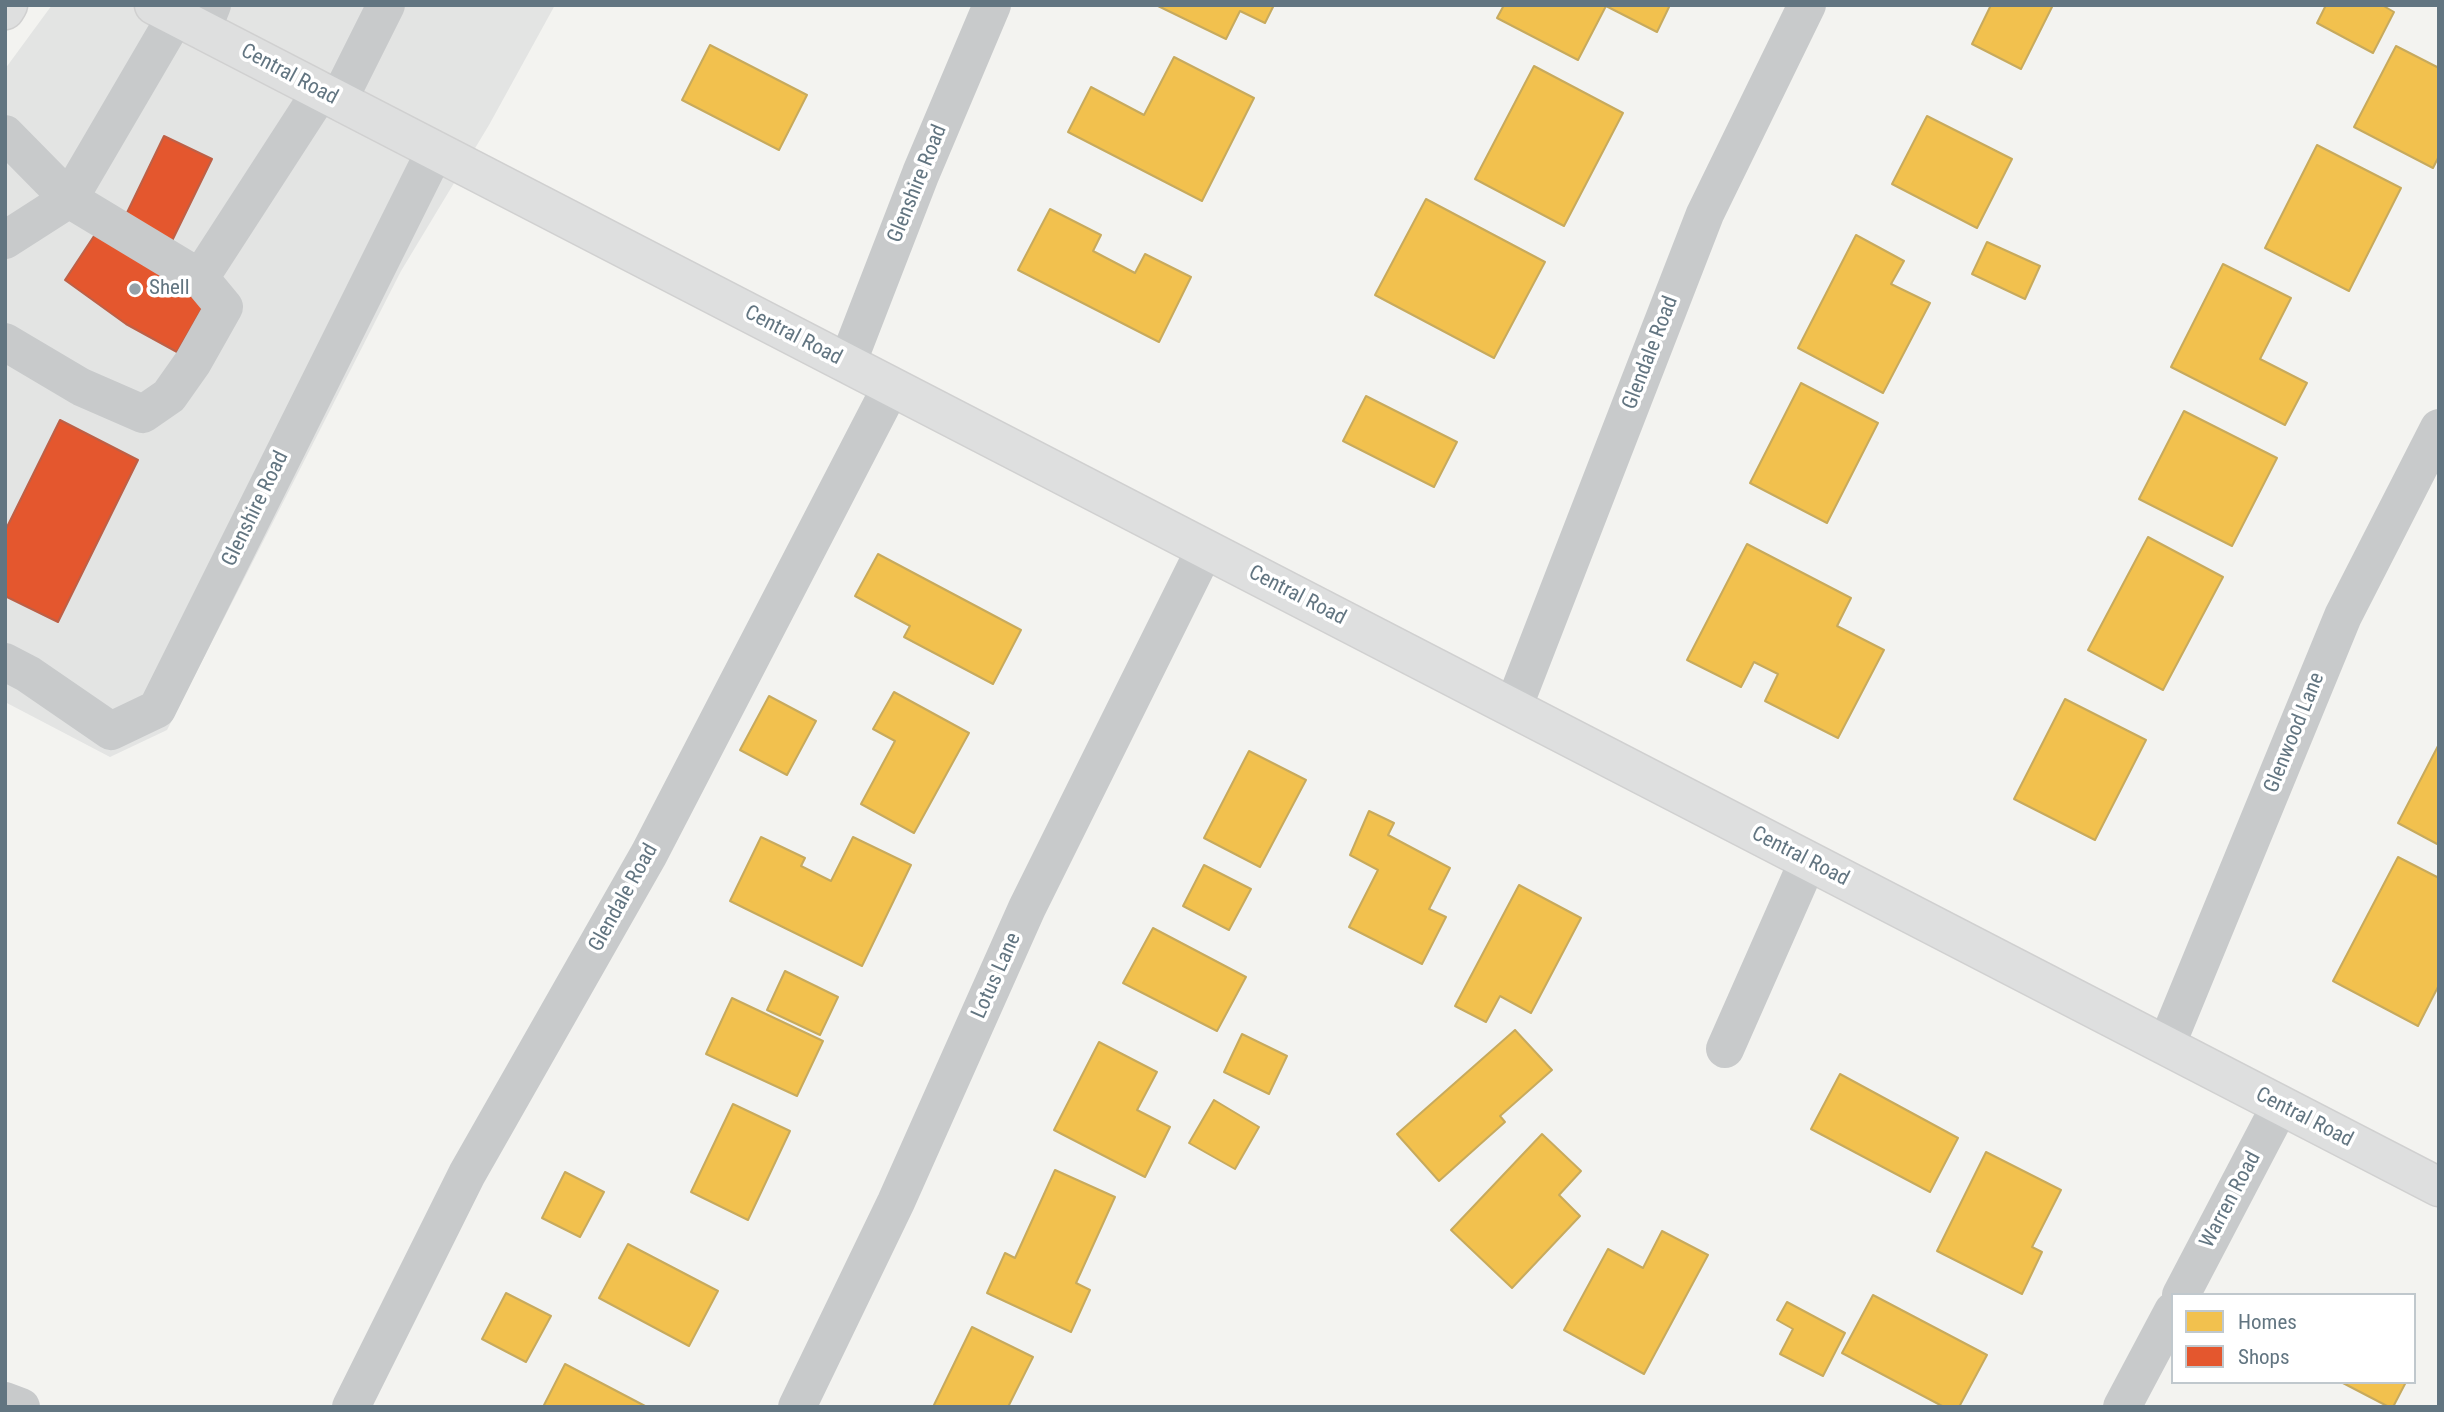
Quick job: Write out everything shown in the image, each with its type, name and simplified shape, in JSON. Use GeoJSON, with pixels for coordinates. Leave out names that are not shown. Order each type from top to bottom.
{"type":"FeatureCollection","features":[{"type":"Feature","properties":{"kind":"main road"},"geometry":{"type":"LineString","coordinates":[[5,10],[8,5]]}},
{"type":"Feature","properties":{"kind":"main road","name":"Central Road"},"geometry":{"type":"LineString","coordinates":[[186,14],[330,96],[435,151],[2439,1187]]}},
{"type":"Feature","properties":{"kind":"street","name":"Glenshire Road"},"geometry":{"type":"LineString","coordinates":[[847,364],[921,173],[992,5]]}},
{"type":"Feature","properties":{"kind":"street","name":"Glendale Road"},"geometry":{"type":"LineString","coordinates":[[1513,708],[1705,214],[1807,5]]}},
{"type":"Feature","properties":{"kind":"street"},"geometry":{"type":"LineString","coordinates":[[200,278],[330,96],[383,6]]}},
{"type":"Feature","properties":{"kind":"street"},"geometry":{"type":"LineString","coordinates":[[5,240],[69,199],[186,14]]}},
{"type":"Feature","properties":{"kind":"street"},"geometry":{"type":"LineString","coordinates":[[5,134],[69,199],[200,278],[224,307],[193,362],[169,397],[143,414],[81,387],[5,342]]}},
{"type":"Feature","properties":{"kind":"street","name":"Glenshire Road"},"geometry":{"type":"LineString","coordinates":[[5,662],[28,674],[111,731],[157,709],[435,151]]}},
{"type":"Feature","properties":{"kind":"street","name":"Glendale Road"},"geometry":{"type":"LineString","coordinates":[[351,1407],[467,1174],[649,854],[891,387]]}},
{"type":"Feature","properties":{"kind":"street","name":"Glenwood Lane"},"geometry":{"type":"LineString","coordinates":[[2166,1046],[2343,616],[2439,428]]}},
{"type":"Feature","properties":{"kind":"street","name":"Lotus Lane"},"geometry":{"type":"LineString","coordinates":[[797,1407],[896,1202],[1027,908],[1205,549]]}},
{"type":"Feature","properties":{"kind":"street"},"geometry":{"type":"LineString","coordinates":[[1726,1049],[1808,861]]}},
{"type":"Feature","properties":{"kind":"street","name":"Warren Road"},"geometry":{"type":"LineString","coordinates":[[2182,1293],[2280,1105]]}},
{"type":"Feature","properties":{"kind":"street"},"geometry":{"type":"LineString","coordinates":[[2122,1407],[2171,1315]]}},
{"type":"Feature","properties":{"kind":"street"},"geometry":{"type":"LineString","coordinates":[[5,1401],[20,1407]]}},
{"type":"Feature","properties":{"kind":"shaded area"},"geometry":{"type":"Polygon","coordinates":[[[52,5],[555,5],[489,125],[401,271],[167,730],[110,757],[5,702],[5,69],[52,5]]]}},
{"type":"Feature","properties":{"kind":"building: Homes"},"geometry":{"type":"Polygon","coordinates":[[[1156,5],[1274,5],[1265,23],[1240,11],[1226,39],[1156,5]]]}},
{"type":"Feature","properties":{"kind":"building: Homes"},"geometry":{"type":"Polygon","coordinates":[[[1504,5],[1670,5],[1657,32],[1606,6],[1578,60],[1497,18],[1504,5]]]}},
{"type":"Feature","properties":{"kind":"building: Homes"},"geometry":{"type":"Polygon","coordinates":[[[1991,5],[2053,5],[2021,69],[1972,44],[1991,5]]]}},
{"type":"Feature","properties":{"kind":"building: Homes"},"geometry":{"type":"Polygon","coordinates":[[[2326,5],[2382,5],[2394,12],[2373,53],[2317,23],[2326,5]]]}},
{"type":"Feature","properties":{"kind":"building: Homes"},"geometry":{"type":"Polygon","coordinates":[[[710,45],[807,95],[779,150],[682,100],[710,45]]]}},
{"type":"Feature","properties":{"kind":"building: Homes"},"geometry":{"type":"Polygon","coordinates":[[[2396,46],[2439,68],[2439,156],[2433,168],[2354,127],[2396,46]]]}},
{"type":"Feature","properties":{"kind":"building: Homes"},"geometry":{"type":"Polygon","coordinates":[[[1174,57],[1254,98],[1202,201],[1068,132],[1091,87],[1144,115],[1174,57]]]}},
{"type":"Feature","properties":{"kind":"building: Homes"},"geometry":{"type":"Polygon","coordinates":[[[1534,66],[1623,113],[1564,226],[1475,179],[1534,66]]]}},
{"type":"Feature","properties":{"kind":"building: Homes"},"geometry":{"type":"Polygon","coordinates":[[[1927,116],[2012,159],[1977,228],[1892,184],[1927,116]]]}},
{"type":"Feature","properties":{"kind":"building: Homes"},"geometry":{"type":"Polygon","coordinates":[[[2317,145],[2401,188],[2349,291],[2265,248],[2317,145]]]}},
{"type":"Feature","properties":{"kind":"building: Homes"},"geometry":{"type":"Polygon","coordinates":[[[1426,199],[1545,262],[1494,358],[1375,295],[1426,199]]]}},
{"type":"Feature","properties":{"kind":"building: Homes"},"geometry":{"type":"Polygon","coordinates":[[[1050,209],[1101,235],[1093,251],[1135,273],[1145,254],[1191,277],[1159,342],[1018,270],[1050,209]]]}},
{"type":"Feature","properties":{"kind":"building: Homes"},"geometry":{"type":"Polygon","coordinates":[[[1856,235],[1904,261],[1891,284],[1930,303],[1883,393],[1798,348],[1856,235]]]}},
{"type":"Feature","properties":{"kind":"building: Homes"},"geometry":{"type":"Polygon","coordinates":[[[1987,242],[2040,266],[2025,299],[1972,274],[1987,242]]]}},
{"type":"Feature","properties":{"kind":"building: Homes"},"geometry":{"type":"Polygon","coordinates":[[[2223,264],[2291,298],[2260,359],[2307,383],[2285,425],[2171,367],[2223,264]]]}},
{"type":"Feature","properties":{"kind":"building: Homes"},"geometry":{"type":"Polygon","coordinates":[[[1801,383],[1878,423],[1827,523],[1750,483],[1801,383]]]}},
{"type":"Feature","properties":{"kind":"building: Homes"},"geometry":{"type":"Polygon","coordinates":[[[1366,396],[1457,442],[1434,487],[1343,441],[1366,396]]]}},
{"type":"Feature","properties":{"kind":"building: Homes"},"geometry":{"type":"Polygon","coordinates":[[[2184,411],[2277,458],[2232,546],[2139,499],[2184,411]]]}},
{"type":"Feature","properties":{"kind":"building: Homes"},"geometry":{"type":"Polygon","coordinates":[[[2148,537],[2223,577],[2163,690],[2088,650],[2148,537]]]}},
{"type":"Feature","properties":{"kind":"building: Homes"},"geometry":{"type":"Polygon","coordinates":[[[1747,544],[1851,598],[1837,626],[1884,650],[1838,738],[1765,701],[1778,674],[1754,662],[1741,687],[1687,660],[1747,544]]]}},
{"type":"Feature","properties":{"kind":"building: Homes"},"geometry":{"type":"Polygon","coordinates":[[[878,554],[1021,630],[993,684],[904,637],[910,626],[855,596],[878,554]]]}},
{"type":"Feature","properties":{"kind":"building: Homes"},"geometry":{"type":"Polygon","coordinates":[[[894,692],[969,733],[914,833],[861,804],[895,741],[873,729],[894,692]]]}},
{"type":"Feature","properties":{"kind":"building: Homes"},"geometry":{"type":"Polygon","coordinates":[[[769,696],[816,721],[787,775],[740,750],[769,696]]]}},
{"type":"Feature","properties":{"kind":"building: Homes"},"geometry":{"type":"Polygon","coordinates":[[[2065,699],[2146,740],[2095,840],[2014,799],[2065,699]]]}},
{"type":"Feature","properties":{"kind":"building: Homes"},"geometry":{"type":"Polygon","coordinates":[[[2439,744],[2439,845],[2398,823],[2439,744]]]}},
{"type":"Feature","properties":{"kind":"building: Homes"},"geometry":{"type":"Polygon","coordinates":[[[1249,751],[1306,780],[1260,867],[1204,838],[1249,751]]]}},
{"type":"Feature","properties":{"kind":"building: Homes"},"geometry":{"type":"Polygon","coordinates":[[[1369,811],[1394,823],[1388,835],[1450,868],[1429,909],[1446,917],[1422,964],[1349,927],[1378,870],[1350,855],[1369,811]]]}},
{"type":"Feature","properties":{"kind":"building: Homes"},"geometry":{"type":"Polygon","coordinates":[[[761,837],[805,858],[801,866],[831,881],[853,837],[911,865],[862,966],[730,901],[761,837]]]}},
{"type":"Feature","properties":{"kind":"building: Homes"},"geometry":{"type":"Polygon","coordinates":[[[2398,857],[2439,878],[2439,985],[2418,1026],[2333,981],[2398,857]]]}},
{"type":"Feature","properties":{"kind":"building: Homes"},"geometry":{"type":"Polygon","coordinates":[[[1204,865],[1251,889],[1229,930],[1183,906],[1204,865]]]}},
{"type":"Feature","properties":{"kind":"building: Homes"},"geometry":{"type":"Polygon","coordinates":[[[1519,885],[1581,918],[1531,1013],[1500,996],[1486,1022],[1455,1006],[1519,885]]]}},
{"type":"Feature","properties":{"kind":"building: Homes"},"geometry":{"type":"Polygon","coordinates":[[[1153,928],[1246,977],[1217,1031],[1123,983],[1153,928]]]}},
{"type":"Feature","properties":{"kind":"building: Homes"},"geometry":{"type":"Polygon","coordinates":[[[785,971],[838,997],[820,1035],[767,1010],[785,971]]]}},
{"type":"Feature","properties":{"kind":"building: Homes"},"geometry":{"type":"Polygon","coordinates":[[[732,998],[823,1041],[797,1096],[706,1054],[732,998]]]}},
{"type":"Feature","properties":{"kind":"building: Homes"},"geometry":{"type":"Polygon","coordinates":[[[1515,1030],[1552,1070],[1500,1116],[1505,1122],[1439,1181],[1397,1134],[1515,1030]]]}},
{"type":"Feature","properties":{"kind":"building: Homes"},"geometry":{"type":"Polygon","coordinates":[[[1242,1034],[1287,1056],[1269,1094],[1224,1072],[1242,1034]]]}},
{"type":"Feature","properties":{"kind":"building: Homes"},"geometry":{"type":"Polygon","coordinates":[[[1099,1042],[1157,1072],[1137,1110],[1170,1127],[1145,1177],[1054,1130],[1099,1042]]]}},
{"type":"Feature","properties":{"kind":"building: Homes"},"geometry":{"type":"Polygon","coordinates":[[[1840,1074],[1958,1138],[1930,1192],[1811,1129],[1840,1074]]]}},
{"type":"Feature","properties":{"kind":"building: Homes"},"geometry":{"type":"Polygon","coordinates":[[[1214,1100],[1259,1127],[1235,1169],[1189,1143],[1214,1100]]]}},
{"type":"Feature","properties":{"kind":"building: Homes"},"geometry":{"type":"Polygon","coordinates":[[[733,1104],[790,1131],[748,1220],[691,1192],[733,1104]]]}},
{"type":"Feature","properties":{"kind":"building: Homes"},"geometry":{"type":"Polygon","coordinates":[[[1542,1134],[1581,1171],[1559,1195],[1580,1216],[1512,1288],[1451,1230],[1542,1134]]]}},
{"type":"Feature","properties":{"kind":"building: Homes"},"geometry":{"type":"Polygon","coordinates":[[[1986,1152],[2061,1190],[2032,1247],[2042,1252],[2022,1294],[1937,1251],[1986,1152]]]}},
{"type":"Feature","properties":{"kind":"building: Homes"},"geometry":{"type":"Polygon","coordinates":[[[1055,1170],[1115,1197],[1076,1283],[1090,1290],[1071,1332],[987,1293],[1005,1253],[1015,1258],[1055,1170]]]}},
{"type":"Feature","properties":{"kind":"building: Homes"},"geometry":{"type":"Polygon","coordinates":[[[565,1172],[604,1192],[580,1237],[542,1218],[565,1172]]]}},
{"type":"Feature","properties":{"kind":"building: Homes"},"geometry":{"type":"Polygon","coordinates":[[[1662,1231],[1708,1255],[1644,1374],[1564,1330],[1608,1249],[1643,1268],[1662,1231]]]}},
{"type":"Feature","properties":{"kind":"building: Homes"},"geometry":{"type":"Polygon","coordinates":[[[628,1244],[718,1291],[689,1346],[599,1298],[628,1244]]]}},
{"type":"Feature","properties":{"kind":"building: Homes"},"geometry":{"type":"Polygon","coordinates":[[[506,1293],[551,1316],[526,1362],[482,1339],[506,1293]]]}},
{"type":"Feature","properties":{"kind":"building: Homes"},"geometry":{"type":"Polygon","coordinates":[[[1873,1295],[1987,1355],[1959,1407],[1944,1407],[1842,1353],[1873,1295]]]}},
{"type":"Feature","properties":{"kind":"building: Homes"},"geometry":{"type":"Polygon","coordinates":[[[1787,1302],[1845,1333],[1823,1376],[1780,1354],[1793,1329],[1777,1320],[1787,1302]]]}},
{"type":"Feature","properties":{"kind":"building: Homes"},"geometry":{"type":"Polygon","coordinates":[[[972,1327],[1033,1357],[1008,1407],[933,1407],[972,1327]]]}},
{"type":"Feature","properties":{"kind":"building: Homes"},"geometry":{"type":"Polygon","coordinates":[[[565,1364],[647,1407],[543,1407],[565,1364]]]}},
{"type":"Feature","properties":{"kind":"building: Homes"},"geometry":{"type":"Polygon","coordinates":[[[2345,1384],[2405,1384],[2393,1407],[2345,1384]]]}},
{"type":"Feature","properties":{"kind":"building: Shops","name":"Shell"},"geometry":{"type":"Polygon","coordinates":[[[164,136],[212,159],[169,247],[122,223],[164,136]]]}},
{"type":"Feature","properties":{"kind":"building: Shops","name":"Shell"},"geometry":{"type":"Polygon","coordinates":[[[98,230],[208,298],[177,352],[126,324],[65,280],[98,230]]]}},
{"type":"Feature","properties":{"kind":"building: Shops"},"geometry":{"type":"Polygon","coordinates":[[[60,420],[138,460],[58,622],[5,596],[5,531],[60,420]]]}},
{"type":"Feature","properties":{"kind":"place","name":"Shell"},"geometry":{"type":"Point","coordinates":[135,289]}}]}
